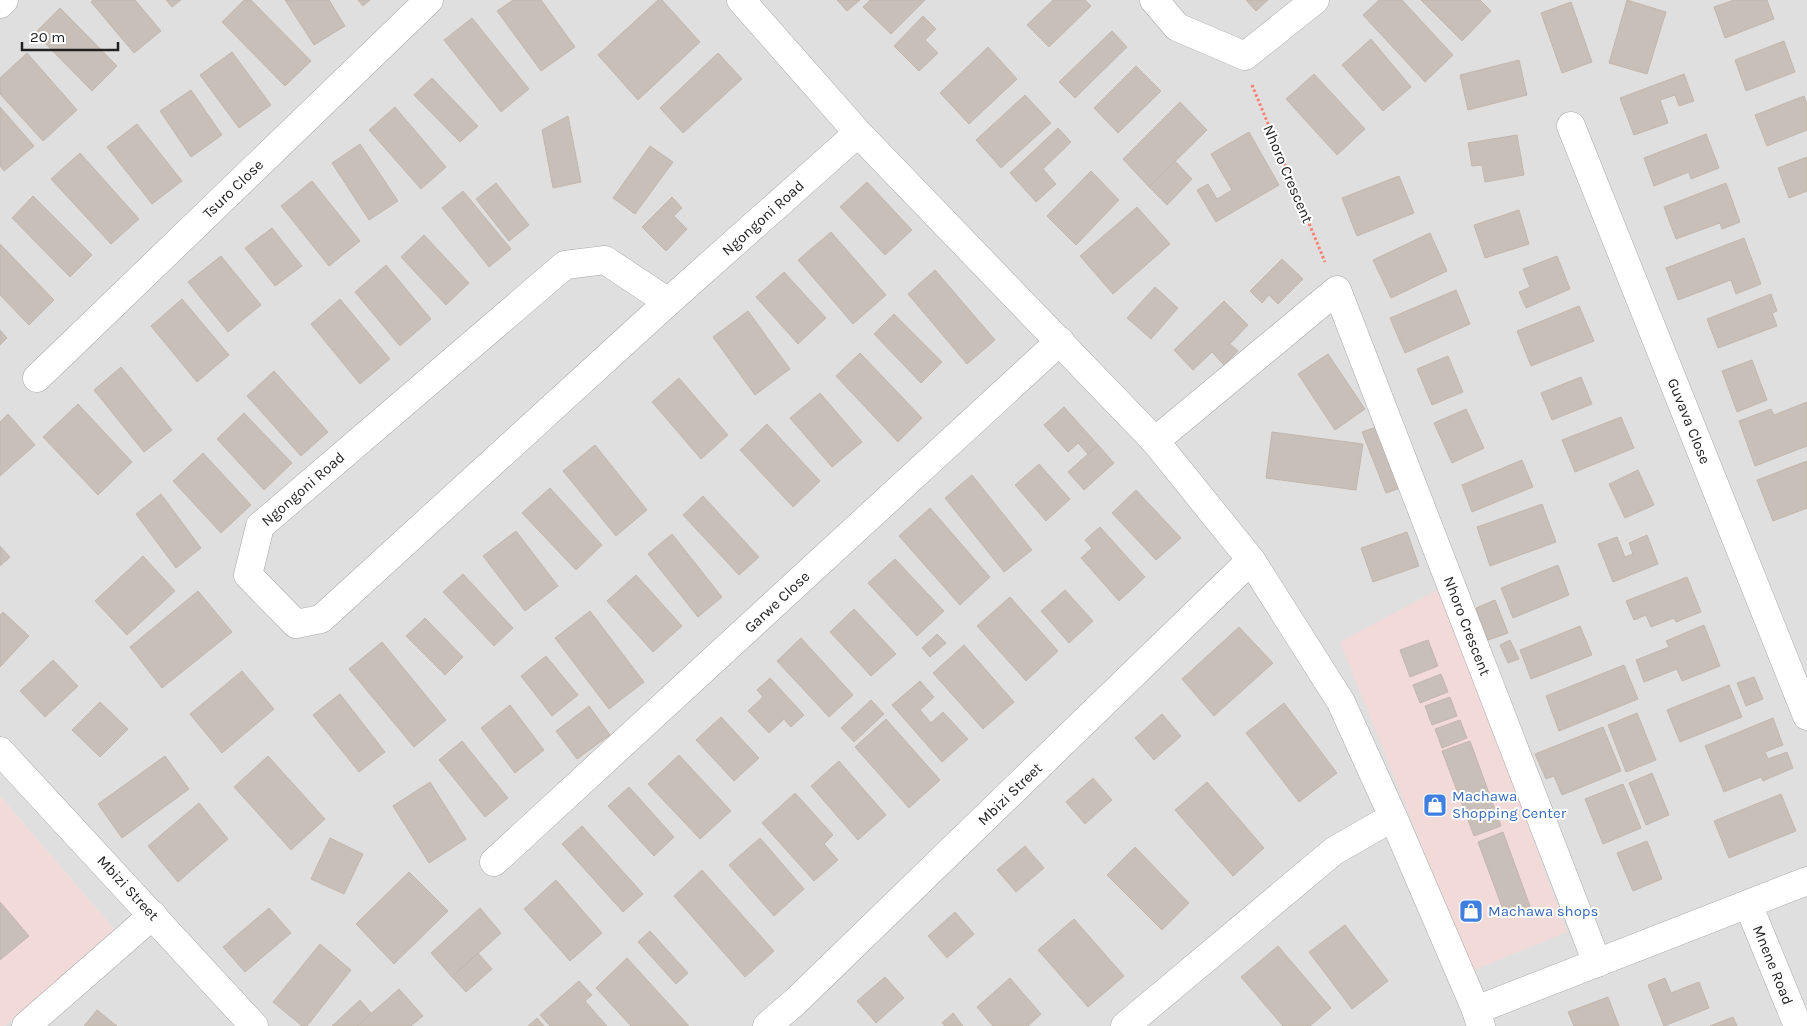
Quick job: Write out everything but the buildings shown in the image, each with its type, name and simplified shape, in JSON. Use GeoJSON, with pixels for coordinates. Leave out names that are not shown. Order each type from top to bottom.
{"type":"FeatureCollection","features":[{"type":"Feature","properties":{"kind":"street"},"geometry":{"type":"LineString","coordinates":[[0,4],[4,0]]}},
{"type":"Feature","properties":{"kind":"street","name":"Tsuro Close"},"geometry":{"type":"LineString","coordinates":[[37,378],[429,0]]}},
{"type":"Feature","properties":{"kind":"street"},"geometry":{"type":"LineString","coordinates":[[741,0],[858,134],[1155,441],[1251,560],[1341,702],[1393,817],[1478,1018],[1597,963],[1807,880]]}},
{"type":"Feature","properties":{"kind":"street"},"geometry":{"type":"LineString","coordinates":[[1154,0],[1177,27],[1245,56],[1315,0]]}},
{"type":"Feature","properties":{"kind":"street","name":"Guvava Close"},"geometry":{"type":"LineString","coordinates":[[1571,126],[1807,716]]}},
{"type":"Feature","properties":{"kind":"street","name":"Ngongoni Road"},"geometry":{"type":"LineString","coordinates":[[668,302],[605,260],[566,265],[260,526],[248,575],[296,624],[321,619],[668,302],[858,134]]}},
{"type":"Feature","properties":{"kind":"street"},"geometry":{"type":"LineString","coordinates":[[1155,441],[1336,290]]}},
{"type":"Feature","properties":{"kind":"street","name":"Nhoro Crescent"},"geometry":{"type":"LineString","coordinates":[[1336,290],[1597,963]]}},
{"type":"Feature","properties":{"kind":"street","name":"Garwe Close"},"geometry":{"type":"LineString","coordinates":[[494,862],[1060,341]]}},
{"type":"Feature","properties":{"kind":"street","name":"Mbizi Street"},"geometry":{"type":"LineString","coordinates":[[767,1026],[795,1002],[1251,560]]}},
{"type":"Feature","properties":{"kind":"street","name":"Mbizi Street"},"geometry":{"type":"LineString","coordinates":[[0,751],[254,1026]]}},
{"type":"Feature","properties":{"kind":"street"},"geometry":{"type":"LineString","coordinates":[[1125,1026],[1334,851],[1393,817]]}},
{"type":"Feature","properties":{"kind":"street","name":"Mnene Road"},"geometry":{"type":"LineString","coordinates":[[1748,904],[1798,1026]]}},
{"type":"Feature","properties":{"kind":"street"},"geometry":{"type":"LineString","coordinates":[[26,1026],[153,915]]}},
{"type":"Feature","properties":{"kind":"path","name":"Nhoro Crescent"},"geometry":{"type":"LineString","coordinates":[[1245,56],[1254,92],[1336,290]]}},
{"type":"Feature","properties":{"kind":"shaded area"},"geometry":{"type":"Polygon","coordinates":[[[0,0],[1807,0],[1807,1026],[5,1026],[114,929],[0,796],[0,0]]]}},
{"type":"Feature","properties":{"kind":"shaded area"},"geometry":{"type":"Polygon","coordinates":[[[1441,588],[1567,932],[1472,971],[1340,642],[1441,588]]]}},
{"type":"Feature","properties":{"kind":"shaded area"},"geometry":{"type":"Polygon","coordinates":[[[0,796],[114,929],[5,1026],[0,1026],[0,796]]]}},
{"type":"Feature","properties":{"kind":"place","name":"Machawa Shopping Center"},"geometry":{"type":"Point","coordinates":[1435,805]}},
{"type":"Feature","properties":{"kind":"place","name":"Machawa shops"},"geometry":{"type":"Point","coordinates":[1471,911]}}]}
